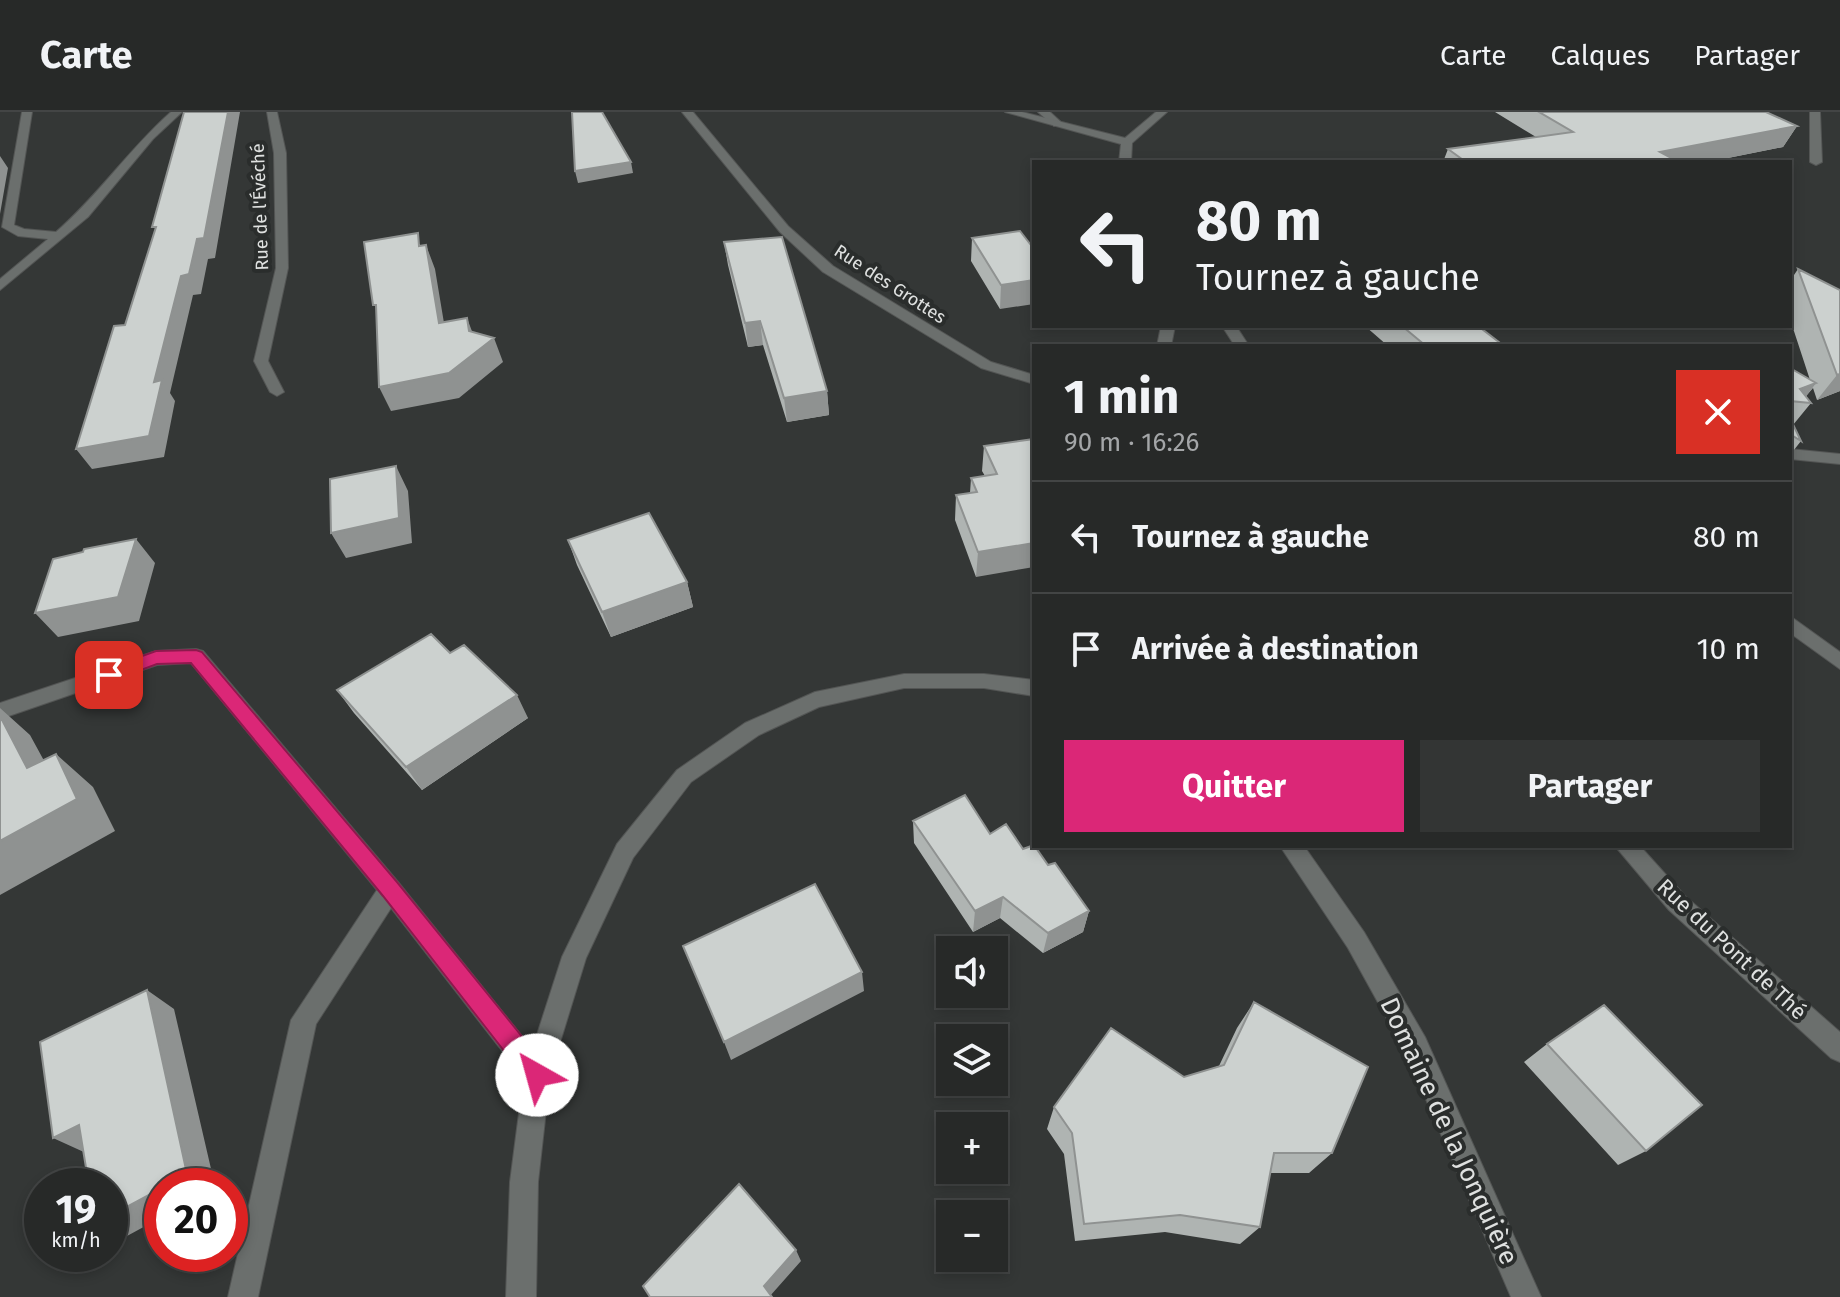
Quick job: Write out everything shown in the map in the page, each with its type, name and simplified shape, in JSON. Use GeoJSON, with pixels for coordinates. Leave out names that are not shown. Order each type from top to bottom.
{"type":"FeatureCollection","features":[{"type":"Feature","properties":{"kind":"street"},"geometry":{"type":"LineString","coordinates":[[27,112],[8,227],[22,233],[60,236]]}},
{"type":"Feature","properties":{"kind":"street"},"geometry":{"type":"LineString","coordinates":[[0,286],[84,214],[149,137],[177,112]]}},
{"type":"Feature","properties":{"kind":"street","name":"Rue de l'Évéché"},"geometry":{"type":"LineString","coordinates":[[272,112],[280,153],[282,268],[261,361],[277,392]]}},
{"type":"Feature","properties":{"kind":"street","name":"Rue des Grottes"},"geometry":{"type":"LineString","coordinates":[[687,112],[784,229],[828,269],[986,365],[1032,379]]}},
{"type":"Feature","properties":{"kind":"street"},"geometry":{"type":"LineString","coordinates":[[1010,112],[1127,142]]}},
{"type":"Feature","properties":{"kind":"street"},"geometry":{"type":"LineString","coordinates":[[1043,112],[1058,124]]}},
{"type":"Feature","properties":{"kind":"street"},"geometry":{"type":"LineString","coordinates":[[1125,160],[1127,142],[1162,112]]}},
{"type":"Feature","properties":{"kind":"street"},"geometry":{"type":"LineString","coordinates":[[1815,112],[1816,162]]}},
{"type":"Feature","properties":{"kind":"street"},"geometry":{"type":"LineString","coordinates":[[1792,454],[1840,459]]}},
{"type":"Feature","properties":{"kind":"street"},"geometry":{"type":"LineString","coordinates":[[1792,625],[1840,662]]}},
{"type":"Feature","properties":{"kind":"street"},"geometry":{"type":"LineString","coordinates":[[0,711],[156,658],[196,656],[390,889],[537,1075]]}},
{"type":"Feature","properties":{"kind":"street"},"geometry":{"type":"LineString","coordinates":[[521,1297],[524,1182],[537,1075],[574,957],[625,851],[684,776],[752,729],[815,700],[904,681],[984,681],[1032,688]]}},
{"type":"Feature","properties":{"kind":"street","name":"Domaine de la Jonquière"},"geometry":{"type":"LineString","coordinates":[[1292,848],[1356,940],[1416,1046],[1526,1297]]}},
{"type":"Feature","properties":{"kind":"street","name":"Rue du Pont de Thé"},"geometry":{"type":"LineString","coordinates":[[1628,848],[1677,903],[1840,1049]]}},
{"type":"Feature","properties":{"kind":"street"},"geometry":{"type":"LineString","coordinates":[[243,1297],[304,1020],[390,889]]}},
{"type":"Feature","properties":{"kind":"building"},"geometry":{"type":"Polygon","coordinates":[[[184,112],[228,112],[204,238],[197,239],[189,274],[181,276],[154,382],[162,380],[149,436],[76,449],[114,326],[125,325],[156,227],[152,227],[184,112]]]}},
{"type":"Feature","properties":{"kind":"building"},"geometry":{"type":"Polygon","coordinates":[[[572,112],[602,112],[631,162],[575,171],[572,112]]]}},
{"type":"Feature","properties":{"kind":"building"},"geometry":{"type":"Polygon","coordinates":[[[1539,112],[1766,112],[1797,126],[1660,152],[1675,160],[1463,160],[1448,149],[1573,132],[1539,112]]]}},
{"type":"Feature","properties":{"kind":"building"},"geometry":{"type":"Polygon","coordinates":[[[1020,231],[1032,246],[1032,280],[1001,285],[972,238],[1020,231]]]}},
{"type":"Feature","properties":{"kind":"building"},"geometry":{"type":"Polygon","coordinates":[[[418,233],[419,246],[426,245],[439,323],[467,318],[469,331],[494,338],[449,373],[379,387],[376,305],[373,305],[364,242],[418,233]]]}},
{"type":"Feature","properties":{"kind":"building"},"geometry":{"type":"Polygon","coordinates":[[[782,237],[827,391],[784,398],[760,321],[745,323],[724,242],[782,237]]]}},
{"type":"Feature","properties":{"kind":"building"},"geometry":{"type":"Polygon","coordinates":[[[1798,269],[1840,290],[1840,374],[1837,375],[1798,269]]]}},
{"type":"Feature","properties":{"kind":"building"},"geometry":{"type":"Polygon","coordinates":[[[1404,328],[1481,328],[1501,344],[1424,344],[1404,328]]]}},
{"type":"Feature","properties":{"kind":"building"},"geometry":{"type":"Polygon","coordinates":[[[1792,369],[1816,383],[1800,389],[1811,403],[1792,401],[1792,369]]]}},
{"type":"Feature","properties":{"kind":"building"},"geometry":{"type":"Polygon","coordinates":[[[1792,422],[1801,441],[1792,435],[1792,422]]]}},
{"type":"Feature","properties":{"kind":"building"},"geometry":{"type":"Polygon","coordinates":[[[1032,439],[1032,543],[978,552],[956,495],[977,492],[971,478],[997,474],[984,446],[1032,439]]]}},
{"type":"Feature","properties":{"kind":"building"},"geometry":{"type":"Polygon","coordinates":[[[396,466],[399,518],[331,533],[330,479],[396,466]]]}},
{"type":"Feature","properties":{"kind":"building"},"geometry":{"type":"Polygon","coordinates":[[[649,513],[687,582],[602,612],[568,540],[649,513]]]}},
{"type":"Feature","properties":{"kind":"building"},"geometry":{"type":"Polygon","coordinates":[[[136,539],[118,597],[35,613],[53,559],[83,552],[84,549],[136,539]]]}},
{"type":"Feature","properties":{"kind":"building"},"geometry":{"type":"Polygon","coordinates":[[[431,634],[450,653],[464,645],[517,695],[406,767],[337,690],[431,634]]]}},
{"type":"Feature","properties":{"kind":"building"},"geometry":{"type":"Polygon","coordinates":[[[0,716],[27,768],[56,754],[77,799],[0,841],[0,716]]]}},
{"type":"Feature","properties":{"kind":"building"},"geometry":{"type":"Polygon","coordinates":[[[965,795],[990,834],[1006,824],[1023,849],[1032,846],[1048,865],[1055,863],[1089,911],[1048,933],[1003,897],[975,911],[913,821],[965,795]]]}},
{"type":"Feature","properties":{"kind":"building"},"geometry":{"type":"Polygon","coordinates":[[[815,884],[862,972],[724,1042],[683,946],[815,884]]]}},
{"type":"Feature","properties":{"kind":"building"},"geometry":{"type":"Polygon","coordinates":[[[147,990],[186,1168],[144,1168],[144,1198],[128,1206],[128,1168],[86,1168],[79,1125],[53,1138],[40,1042],[147,990]]]}},
{"type":"Feature","properties":{"kind":"building"},"geometry":{"type":"Polygon","coordinates":[[[1254,1002],[1368,1067],[1332,1153],[1274,1153],[1260,1227],[1180,1215],[1084,1224],[1072,1133],[1054,1107],[1111,1028],[1184,1077],[1224,1065],[1254,1002]]]}},
{"type":"Feature","properties":{"kind":"building"},"geometry":{"type":"Polygon","coordinates":[[[1604,1005],[1702,1105],[1646,1151],[1547,1044],[1604,1005]]]}},
{"type":"Feature","properties":{"kind":"building"},"geometry":{"type":"Polygon","coordinates":[[[739,1184],[796,1250],[764,1286],[772,1297],[650,1297],[643,1286],[739,1184]]]}},
{"type":"Feature","properties":{"kind":"route"},"geometry":{"type":"LineString","coordinates":[[109,675],[156,658],[196,656],[390,889],[537,1075]]}}]}
